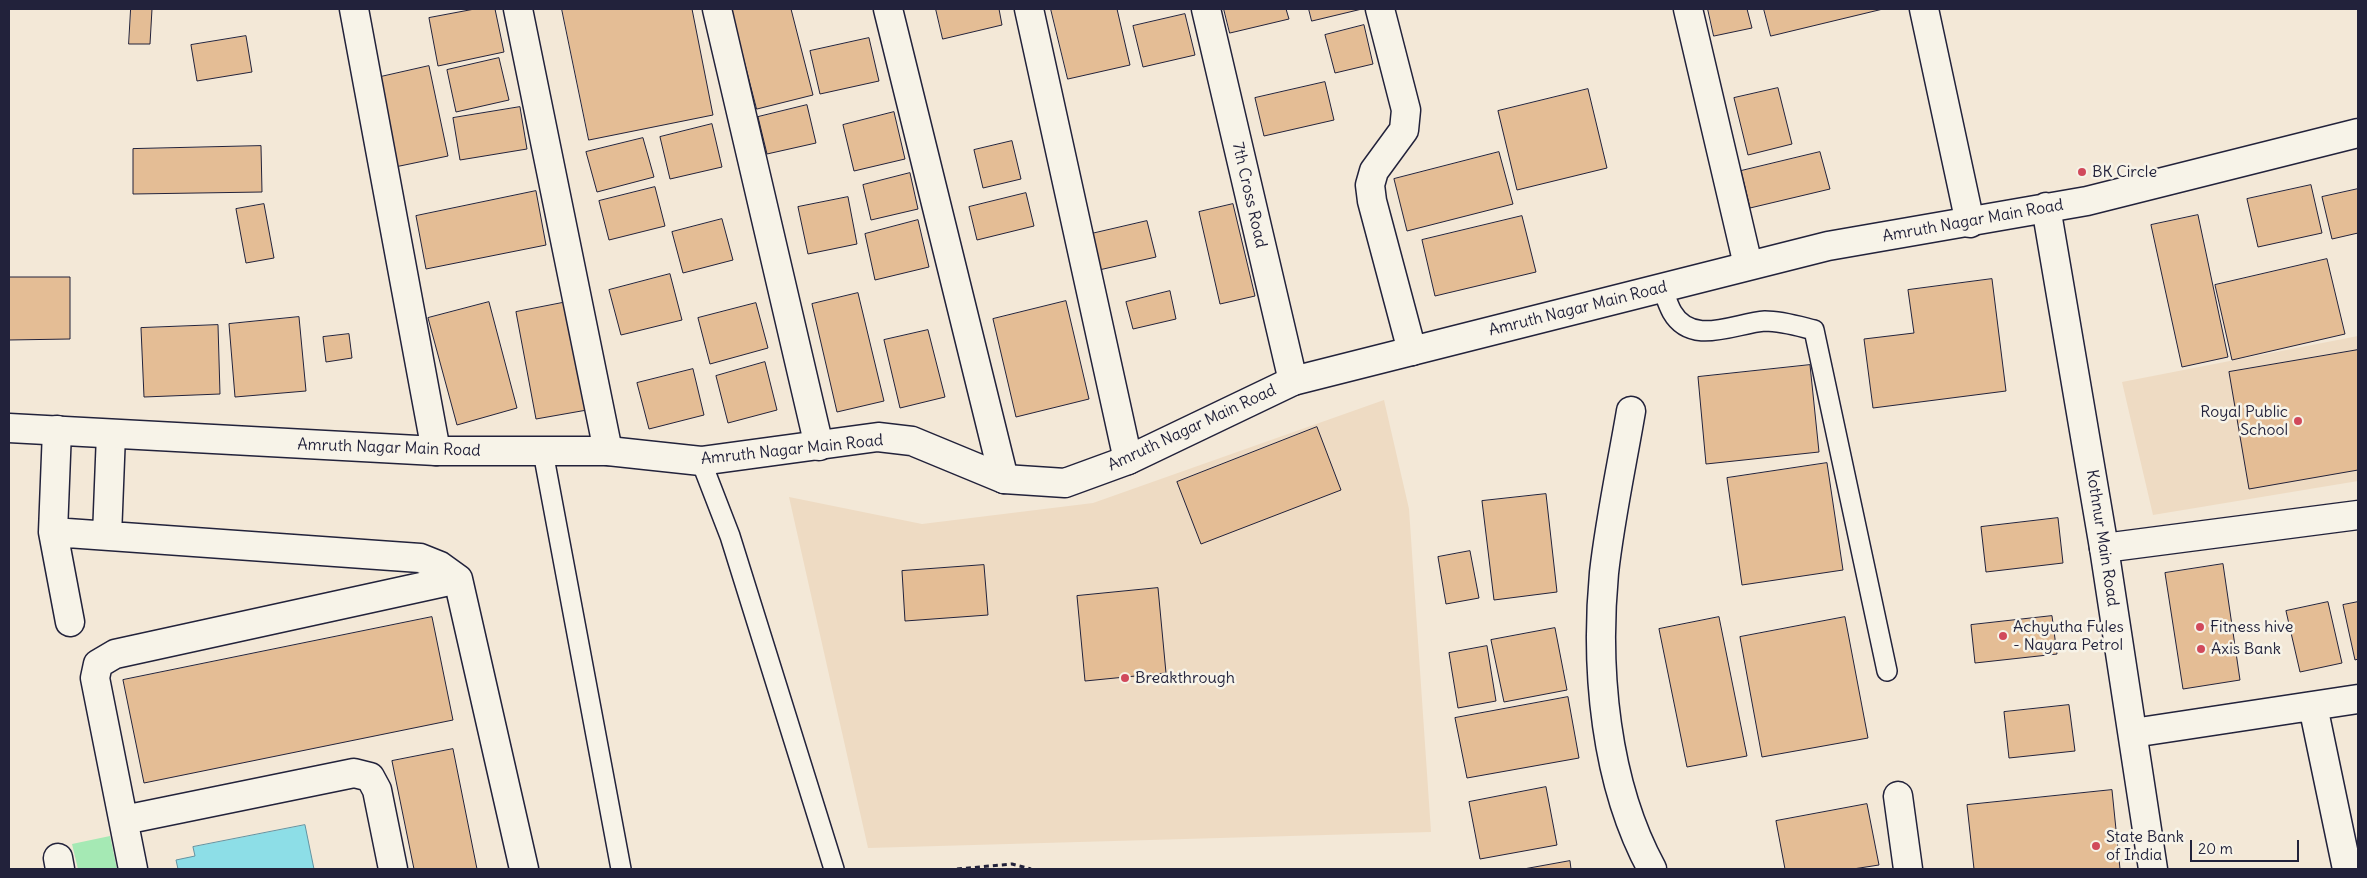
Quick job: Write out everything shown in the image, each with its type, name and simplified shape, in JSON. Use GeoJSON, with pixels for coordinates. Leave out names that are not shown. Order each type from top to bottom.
{"type":"FeatureCollection","features":[{"type":"Feature","properties":{"kind":"street"},"geometry":{"type":"LineString","coordinates":[[354,9],[436,452]]}},
{"type":"Feature","properties":{"kind":"street"},"geometry":{"type":"LineString","coordinates":[[518,9],[608,451]]}},
{"type":"Feature","properties":{"kind":"street"},"geometry":{"type":"LineString","coordinates":[[717,9],[819,446]]}},
{"type":"Feature","properties":{"kind":"street"},"geometry":{"type":"LineString","coordinates":[[888,9],[1004,479]]}},
{"type":"Feature","properties":{"kind":"street"},"geometry":{"type":"LineString","coordinates":[[1029,9],[1128,460]]}},
{"type":"Feature","properties":{"kind":"street","name":"7th Cross Road"},"geometry":{"type":"LineString","coordinates":[[1206,9],[1292,381]]}},
{"type":"Feature","properties":{"kind":"street"},"geometry":{"type":"LineString","coordinates":[[1380,9],[1406,110],[1404,130],[1374,171],[1370,185],[1372,202],[1412,351]]}},
{"type":"Feature","properties":{"kind":"street"},"geometry":{"type":"LineString","coordinates":[[1688,9],[1748,266]]}},
{"type":"Feature","properties":{"kind":"street"},"geometry":{"type":"LineString","coordinates":[[1924,9],[1970,223]]}},
{"type":"Feature","properties":{"kind":"street","name":"Amruth Nagar Main Road"},"geometry":{"type":"LineString","coordinates":[[9,428],[436,452],[608,451],[700,461],[878,437],[912,441],[1004,479],[1065,483],[1128,460],[1292,381],[1828,246],[1970,223],[2046,207],[2087,201],[2358,133]]}},
{"type":"Feature","properties":{"kind":"street","name":"Kothnur Main Road"},"geometry":{"type":"LineString","coordinates":[[2046,207],[2104,548],[2153,869]]}},
{"type":"Feature","properties":{"kind":"street"},"geometry":{"type":"LineString","coordinates":[[1631,411],[1604,572],[1600,655],[1608,725],[1622,799],[1643,853],[1652,869]]}},
{"type":"Feature","properties":{"kind":"street"},"geometry":{"type":"LineString","coordinates":[[56,430],[53,532],[70,622]]}},
{"type":"Feature","properties":{"kind":"street"},"geometry":{"type":"LineString","coordinates":[[107,536],[111,434]]}},
{"type":"Feature","properties":{"kind":"street"},"geometry":{"type":"LineString","coordinates":[[2104,548],[2358,515]]}},
{"type":"Feature","properties":{"kind":"street"},"geometry":{"type":"LineString","coordinates":[[53,532],[420,558],[440,566],[458,579],[524,869]]}},
{"type":"Feature","properties":{"kind":"street"},"geometry":{"type":"LineString","coordinates":[[133,869],[96,678],[98,664],[115,654],[458,579]]}},
{"type":"Feature","properties":{"kind":"street"},"geometry":{"type":"LineString","coordinates":[[2133,733],[2358,699]]}},
{"type":"Feature","properties":{"kind":"street"},"geometry":{"type":"LineString","coordinates":[[2313,706],[2347,869]]}},
{"type":"Feature","properties":{"kind":"street"},"geometry":{"type":"LineString","coordinates":[[124,820],[354,773],[370,777],[377,790],[393,869]]}},
{"type":"Feature","properties":{"kind":"street"},"geometry":{"type":"LineString","coordinates":[[1898,796],[1908,869]]}},
{"type":"Feature","properties":{"kind":"lane"},"geometry":{"type":"LineString","coordinates":[[1662,287],[1673,314],[1687,327],[1707,332],[1765,321],[1789,323],[1814,330],[1887,671]]}},
{"type":"Feature","properties":{"kind":"lane"},"geometry":{"type":"LineString","coordinates":[[543,452],[620,869]]}},
{"type":"Feature","properties":{"kind":"lane"},"geometry":{"type":"LineString","coordinates":[[700,461],[730,536],[834,869]]}},
{"type":"Feature","properties":{"kind":"path"},"geometry":{"type":"LineString","coordinates":[[956,869],[1012,864],[1031,869]]}},
{"type":"Feature","properties":{"kind":"shaded area"},"geometry":{"type":"Polygon","coordinates":[[[2358,336],[2358,481],[2153,515],[2122,382],[2358,336]]]}},
{"type":"Feature","properties":{"kind":"shaded area","name":"Breakthrough"},"geometry":{"type":"Polygon","coordinates":[[[1384,400],[1409,509],[1431,832],[868,848],[789,497],[922,524],[1093,503],[1384,400]]]}},
{"type":"Feature","properties":{"kind":"green space"},"geometry":{"type":"Polygon","coordinates":[[[110,836],[117,869],[78,869],[72,844],[110,836]]]}},
{"type":"Feature","properties":{"kind":"water"},"geometry":{"type":"Polygon","coordinates":[[[305,825],[314,869],[178,869],[176,860],[195,856],[193,847],[305,825]]]}},
{"type":"Feature","properties":{"kind":"building"},"geometry":{"type":"Polygon","coordinates":[[[131,9],[152,9],[150,44],[129,44],[131,9]]]}},
{"type":"Feature","properties":{"kind":"building"},"geometry":{"type":"Polygon","coordinates":[[[475,9],[495,9],[504,52],[438,66],[429,18],[475,9]]]}},
{"type":"Feature","properties":{"kind":"building"},"geometry":{"type":"Polygon","coordinates":[[[562,9],[692,9],[713,115],[589,140],[562,9]]]}},
{"type":"Feature","properties":{"kind":"building"},"geometry":{"type":"Polygon","coordinates":[[[731,9],[791,9],[813,95],[757,109],[731,9]]]}},
{"type":"Feature","properties":{"kind":"building"},"geometry":{"type":"Polygon","coordinates":[[[936,9],[999,9],[1002,25],[943,39],[936,9]]]}},
{"type":"Feature","properties":{"kind":"building"},"geometry":{"type":"Polygon","coordinates":[[[1051,9],[1117,9],[1130,65],[1068,79],[1051,9]]]}},
{"type":"Feature","properties":{"kind":"building"},"geometry":{"type":"Polygon","coordinates":[[[1224,9],[1286,9],[1289,19],[1230,33],[1224,9]]]}},
{"type":"Feature","properties":{"kind":"building"},"geometry":{"type":"Polygon","coordinates":[[[1309,9],[1362,9],[1312,21],[1309,9]]]}},
{"type":"Feature","properties":{"kind":"building"},"geometry":{"type":"Polygon","coordinates":[[[1708,9],[1747,9],[1752,28],[1714,36],[1708,9]]]}},
{"type":"Feature","properties":{"kind":"building"},"geometry":{"type":"Polygon","coordinates":[[[1764,9],[1883,9],[1771,36],[1764,9]]]}},
{"type":"Feature","properties":{"kind":"building"},"geometry":{"type":"Polygon","coordinates":[[[1185,14],[1195,55],[1143,67],[1133,26],[1185,14]]]}},
{"type":"Feature","properties":{"kind":"building"},"geometry":{"type":"Polygon","coordinates":[[[1364,25],[1373,64],[1335,73],[1325,35],[1364,25]]]}},
{"type":"Feature","properties":{"kind":"building"},"geometry":{"type":"Polygon","coordinates":[[[246,36],[252,72],[197,81],[191,45],[246,36]]]}},
{"type":"Feature","properties":{"kind":"building"},"geometry":{"type":"Polygon","coordinates":[[[869,38],[879,81],[820,94],[810,51],[869,38]]]}},
{"type":"Feature","properties":{"kind":"building"},"geometry":{"type":"Polygon","coordinates":[[[499,58],[509,100],[456,112],[447,70],[499,58]]]}},
{"type":"Feature","properties":{"kind":"building"},"geometry":{"type":"Polygon","coordinates":[[[429,66],[448,156],[395,167],[376,78],[429,66]]]}},
{"type":"Feature","properties":{"kind":"building"},"geometry":{"type":"Polygon","coordinates":[[[1325,82],[1334,120],[1264,136],[1255,98],[1325,82]]]}},
{"type":"Feature","properties":{"kind":"building"},"geometry":{"type":"Polygon","coordinates":[[[1778,88],[1792,144],[1748,155],[1734,98],[1778,88]]]}},
{"type":"Feature","properties":{"kind":"building"},"geometry":{"type":"Polygon","coordinates":[[[1588,89],[1607,168],[1517,190],[1498,111],[1588,89]]]}},
{"type":"Feature","properties":{"kind":"building"},"geometry":{"type":"Polygon","coordinates":[[[807,105],[816,143],[767,154],[758,117],[807,105]]]}},
{"type":"Feature","properties":{"kind":"building"},"geometry":{"type":"Polygon","coordinates":[[[520,107],[527,149],[460,160],[453,118],[520,107]]]}},
{"type":"Feature","properties":{"kind":"building"},"geometry":{"type":"Polygon","coordinates":[[[894,112],[905,159],[854,171],[843,125],[894,112]]]}},
{"type":"Feature","properties":{"kind":"building"},"geometry":{"type":"Polygon","coordinates":[[[712,124],[722,167],[670,179],[660,137],[712,124]]]}},
{"type":"Feature","properties":{"kind":"building"},"geometry":{"type":"Polygon","coordinates":[[[643,138],[654,177],[597,192],[586,152],[643,138]]]}},
{"type":"Feature","properties":{"kind":"building"},"geometry":{"type":"Polygon","coordinates":[[[1012,141],[1021,179],[983,188],[974,150],[1012,141]]]}},
{"type":"Feature","properties":{"kind":"building"},"geometry":{"type":"Polygon","coordinates":[[[261,146],[262,192],[133,194],[133,149],[261,146]]]}},
{"type":"Feature","properties":{"kind":"building"},"geometry":{"type":"Polygon","coordinates":[[[1499,152],[1513,204],[1407,231],[1394,179],[1499,152]]]}},
{"type":"Feature","properties":{"kind":"building"},"geometry":{"type":"Polygon","coordinates":[[[1820,152],[1830,189],[1750,208],[1741,171],[1820,152]]]}},
{"type":"Feature","properties":{"kind":"building"},"geometry":{"type":"Polygon","coordinates":[[[910,173],[918,209],[871,220],[863,185],[910,173]]]}},
{"type":"Feature","properties":{"kind":"building"},"geometry":{"type":"Polygon","coordinates":[[[2311,185],[2322,233],[2258,247],[2247,199],[2311,185]]]}},
{"type":"Feature","properties":{"kind":"building"},"geometry":{"type":"Polygon","coordinates":[[[655,187],[665,226],[609,240],[599,201],[655,187]]]}},
{"type":"Feature","properties":{"kind":"building"},"geometry":{"type":"Polygon","coordinates":[[[2358,189],[2358,233],[2332,239],[2322,197],[2358,189]]]}},
{"type":"Feature","properties":{"kind":"building"},"geometry":{"type":"Polygon","coordinates":[[[536,191],[546,245],[426,269],[416,216],[536,191]]]}},
{"type":"Feature","properties":{"kind":"building"},"geometry":{"type":"Polygon","coordinates":[[[1026,193],[1034,226],[977,240],[969,207],[1026,193]]]}},
{"type":"Feature","properties":{"kind":"building"},"geometry":{"type":"Polygon","coordinates":[[[848,197],[857,244],[808,254],[798,207],[848,197]]]}},
{"type":"Feature","properties":{"kind":"building"},"geometry":{"type":"Polygon","coordinates":[[[264,204],[274,258],[246,263],[236,209],[264,204]]]}},
{"type":"Feature","properties":{"kind":"building"},"geometry":{"type":"Polygon","coordinates":[[[1233,204],[1255,296],[1220,304],[1199,212],[1233,204]]]}},
{"type":"Feature","properties":{"kind":"building"},"geometry":{"type":"Polygon","coordinates":[[[2198,215],[2228,357],[2182,367],[2151,225],[2198,215]]]}},
{"type":"Feature","properties":{"kind":"building"},"geometry":{"type":"Polygon","coordinates":[[[1522,216],[1536,272],[1435,296],[1422,240],[1522,216]]]}},
{"type":"Feature","properties":{"kind":"building"},"geometry":{"type":"Polygon","coordinates":[[[722,219],[733,260],[683,273],[672,232],[722,219]]]}},
{"type":"Feature","properties":{"kind":"building"},"geometry":{"type":"Polygon","coordinates":[[[918,220],[929,267],[875,280],[865,234],[918,220]]]}},
{"type":"Feature","properties":{"kind":"building"},"geometry":{"type":"Polygon","coordinates":[[[1147,221],[1156,257],[1099,270],[1091,234],[1147,221]]]}},
{"type":"Feature","properties":{"kind":"building"},"geometry":{"type":"Polygon","coordinates":[[[2327,259],[2345,334],[2232,360],[2215,285],[2327,259]]]}},
{"type":"Feature","properties":{"kind":"building"},"geometry":{"type":"Polygon","coordinates":[[[670,274],[682,320],[621,335],[609,290],[670,274]]]}},
{"type":"Feature","properties":{"kind":"building"},"geometry":{"type":"Polygon","coordinates":[[[9,277],[70,277],[70,339],[9,340],[9,277]]]}},
{"type":"Feature","properties":{"kind":"building"},"geometry":{"type":"Polygon","coordinates":[[[1992,279],[2006,391],[1873,408],[1864,339],[1914,333],[1908,290],[1992,279]]]}},
{"type":"Feature","properties":{"kind":"building"},"geometry":{"type":"Polygon","coordinates":[[[1170,291],[1176,319],[1133,329],[1126,302],[1170,291]]]}},
{"type":"Feature","properties":{"kind":"building"},"geometry":{"type":"Polygon","coordinates":[[[858,293],[884,401],[837,412],[812,304],[858,293]]]}},
{"type":"Feature","properties":{"kind":"building"},"geometry":{"type":"Polygon","coordinates":[[[1066,301],[1089,399],[1016,417],[993,319],[1066,301]]]}},
{"type":"Feature","properties":{"kind":"building"},"geometry":{"type":"Polygon","coordinates":[[[489,302],[517,408],[457,425],[428,318],[489,302]]]}},
{"type":"Feature","properties":{"kind":"building"},"geometry":{"type":"Polygon","coordinates":[[[567,302],[587,410],[536,419],[516,312],[567,302]]]}},
{"type":"Feature","properties":{"kind":"building"},"geometry":{"type":"Polygon","coordinates":[[[756,303],[768,348],[710,364],[698,318],[756,303]]]}},
{"type":"Feature","properties":{"kind":"building"},"geometry":{"type":"Polygon","coordinates":[[[299,317],[306,391],[235,397],[229,324],[299,317]]]}},
{"type":"Feature","properties":{"kind":"building"},"geometry":{"type":"Polygon","coordinates":[[[218,325],[220,394],[144,397],[141,328],[218,325]]]}},
{"type":"Feature","properties":{"kind":"building"},"geometry":{"type":"Polygon","coordinates":[[[928,330],[945,397],[900,408],[884,340],[928,330]]]}},
{"type":"Feature","properties":{"kind":"building"},"geometry":{"type":"Polygon","coordinates":[[[349,334],[352,358],[326,362],[323,337],[349,334]]]}},
{"type":"Feature","properties":{"kind":"building","name":"Royal Public School"},"geometry":{"type":"Polygon","coordinates":[[[2358,350],[2358,470],[2249,489],[2229,372],[2358,350]]]}},
{"type":"Feature","properties":{"kind":"building"},"geometry":{"type":"Polygon","coordinates":[[[765,362],[777,410],[728,423],[716,376],[765,362]]]}},
{"type":"Feature","properties":{"kind":"building"},"geometry":{"type":"Polygon","coordinates":[[[1810,365],[1819,452],[1706,464],[1698,377],[1810,365]]]}},
{"type":"Feature","properties":{"kind":"building"},"geometry":{"type":"Polygon","coordinates":[[[693,369],[704,415],[649,429],[637,383],[693,369]]]}},
{"type":"Feature","properties":{"kind":"building"},"geometry":{"type":"Polygon","coordinates":[[[1317,427],[1341,490],[1201,544],[1177,482],[1317,427]]]}},
{"type":"Feature","properties":{"kind":"building"},"geometry":{"type":"Polygon","coordinates":[[[1827,463],[1843,570],[1742,585],[1727,478],[1827,463]]]}},
{"type":"Feature","properties":{"kind":"building"},"geometry":{"type":"Polygon","coordinates":[[[1546,494],[1557,592],[1494,600],[1482,501],[1546,494]]]}},
{"type":"Feature","properties":{"kind":"building"},"geometry":{"type":"Polygon","coordinates":[[[2058,518],[2063,563],[1986,572],[1981,527],[2058,518]]]}},
{"type":"Feature","properties":{"kind":"building"},"geometry":{"type":"Polygon","coordinates":[[[1470,551],[1479,598],[1446,604],[1438,557],[1470,551]]]}},
{"type":"Feature","properties":{"kind":"building"},"geometry":{"type":"Polygon","coordinates":[[[2223,564],[2240,680],[2183,689],[2165,573],[2223,564]]]}},
{"type":"Feature","properties":{"kind":"building"},"geometry":{"type":"Polygon","coordinates":[[[984,565],[988,615],[905,621],[902,571],[984,565]]]}},
{"type":"Feature","properties":{"kind":"building"},"geometry":{"type":"Polygon","coordinates":[[[1158,588],[1166,673],[1085,681],[1077,596],[1158,588]]]}},
{"type":"Feature","properties":{"kind":"building"},"geometry":{"type":"Polygon","coordinates":[[[2328,602],[2342,663],[2300,672],[2286,611],[2328,602]]]}},
{"type":"Feature","properties":{"kind":"building"},"geometry":{"type":"Polygon","coordinates":[[[2358,602],[2358,659],[2355,660],[2343,605],[2358,602]]]}},
{"type":"Feature","properties":{"kind":"building"},"geometry":{"type":"Polygon","coordinates":[[[2052,616],[2057,654],[1975,663],[1971,625],[2052,616]]]}},
{"type":"Feature","properties":{"kind":"building"},"geometry":{"type":"Polygon","coordinates":[[[432,617],[453,720],[144,783],[123,680],[432,617]]]}},
{"type":"Feature","properties":{"kind":"building"},"geometry":{"type":"Polygon","coordinates":[[[1719,617],[1747,756],[1687,767],[1659,629],[1719,617]]]}},
{"type":"Feature","properties":{"kind":"building"},"geometry":{"type":"Polygon","coordinates":[[[1845,617],[1868,738],[1762,757],[1740,637],[1845,617]]]}},
{"type":"Feature","properties":{"kind":"building"},"geometry":{"type":"Polygon","coordinates":[[[1555,628],[1567,690],[1504,702],[1491,640],[1555,628]]]}},
{"type":"Feature","properties":{"kind":"building"},"geometry":{"type":"Polygon","coordinates":[[[1487,646],[1496,701],[1458,708],[1449,653],[1487,646]]]}},
{"type":"Feature","properties":{"kind":"building"},"geometry":{"type":"Polygon","coordinates":[[[1568,697],[1579,758],[1467,778],[1455,718],[1568,697]]]}},
{"type":"Feature","properties":{"kind":"building"},"geometry":{"type":"Polygon","coordinates":[[[2069,705],[2075,751],[2009,758],[2004,712],[2069,705]]]}},
{"type":"Feature","properties":{"kind":"building"},"geometry":{"type":"Polygon","coordinates":[[[453,749],[477,869],[414,869],[392,761],[453,749]]]}},
{"type":"Feature","properties":{"kind":"building"},"geometry":{"type":"Polygon","coordinates":[[[1546,787],[1557,845],[1480,859],[1469,802],[1546,787]]]}},
{"type":"Feature","properties":{"kind":"building"},"geometry":{"type":"Polygon","coordinates":[[[2112,790],[2120,869],[1974,869],[1967,805],[2112,790]]]}},
{"type":"Feature","properties":{"kind":"building"},"geometry":{"type":"Polygon","coordinates":[[[1867,804],[1879,865],[1853,869],[1785,869],[1776,821],[1867,804]]]}},
{"type":"Feature","properties":{"kind":"building"},"geometry":{"type":"Polygon","coordinates":[[[1570,861],[1571,869],[1524,869],[1570,861]]]}},
{"type":"Feature","properties":{"kind":"place","name":"BK Circle"},"geometry":{"type":"Point","coordinates":[2082,172]}},
{"type":"Feature","properties":{"kind":"place","name":"Royal Public School"},"geometry":{"type":"Point","coordinates":[2298,421]}},
{"type":"Feature","properties":{"kind":"place","name":"Fitness hive"},"geometry":{"type":"Point","coordinates":[2200,627]}},
{"type":"Feature","properties":{"kind":"place","name":"Achyutha Fules - Nayara Petrol"},"geometry":{"type":"Point","coordinates":[2003,636]}},
{"type":"Feature","properties":{"kind":"place","name":"Axis Bank"},"geometry":{"type":"Point","coordinates":[2201,649]}},
{"type":"Feature","properties":{"kind":"place","name":"Breakthrough"},"geometry":{"type":"Point","coordinates":[1125,678]}},
{"type":"Feature","properties":{"kind":"place","name":"State Bank of India"},"geometry":{"type":"Point","coordinates":[2096,846]}}]}
